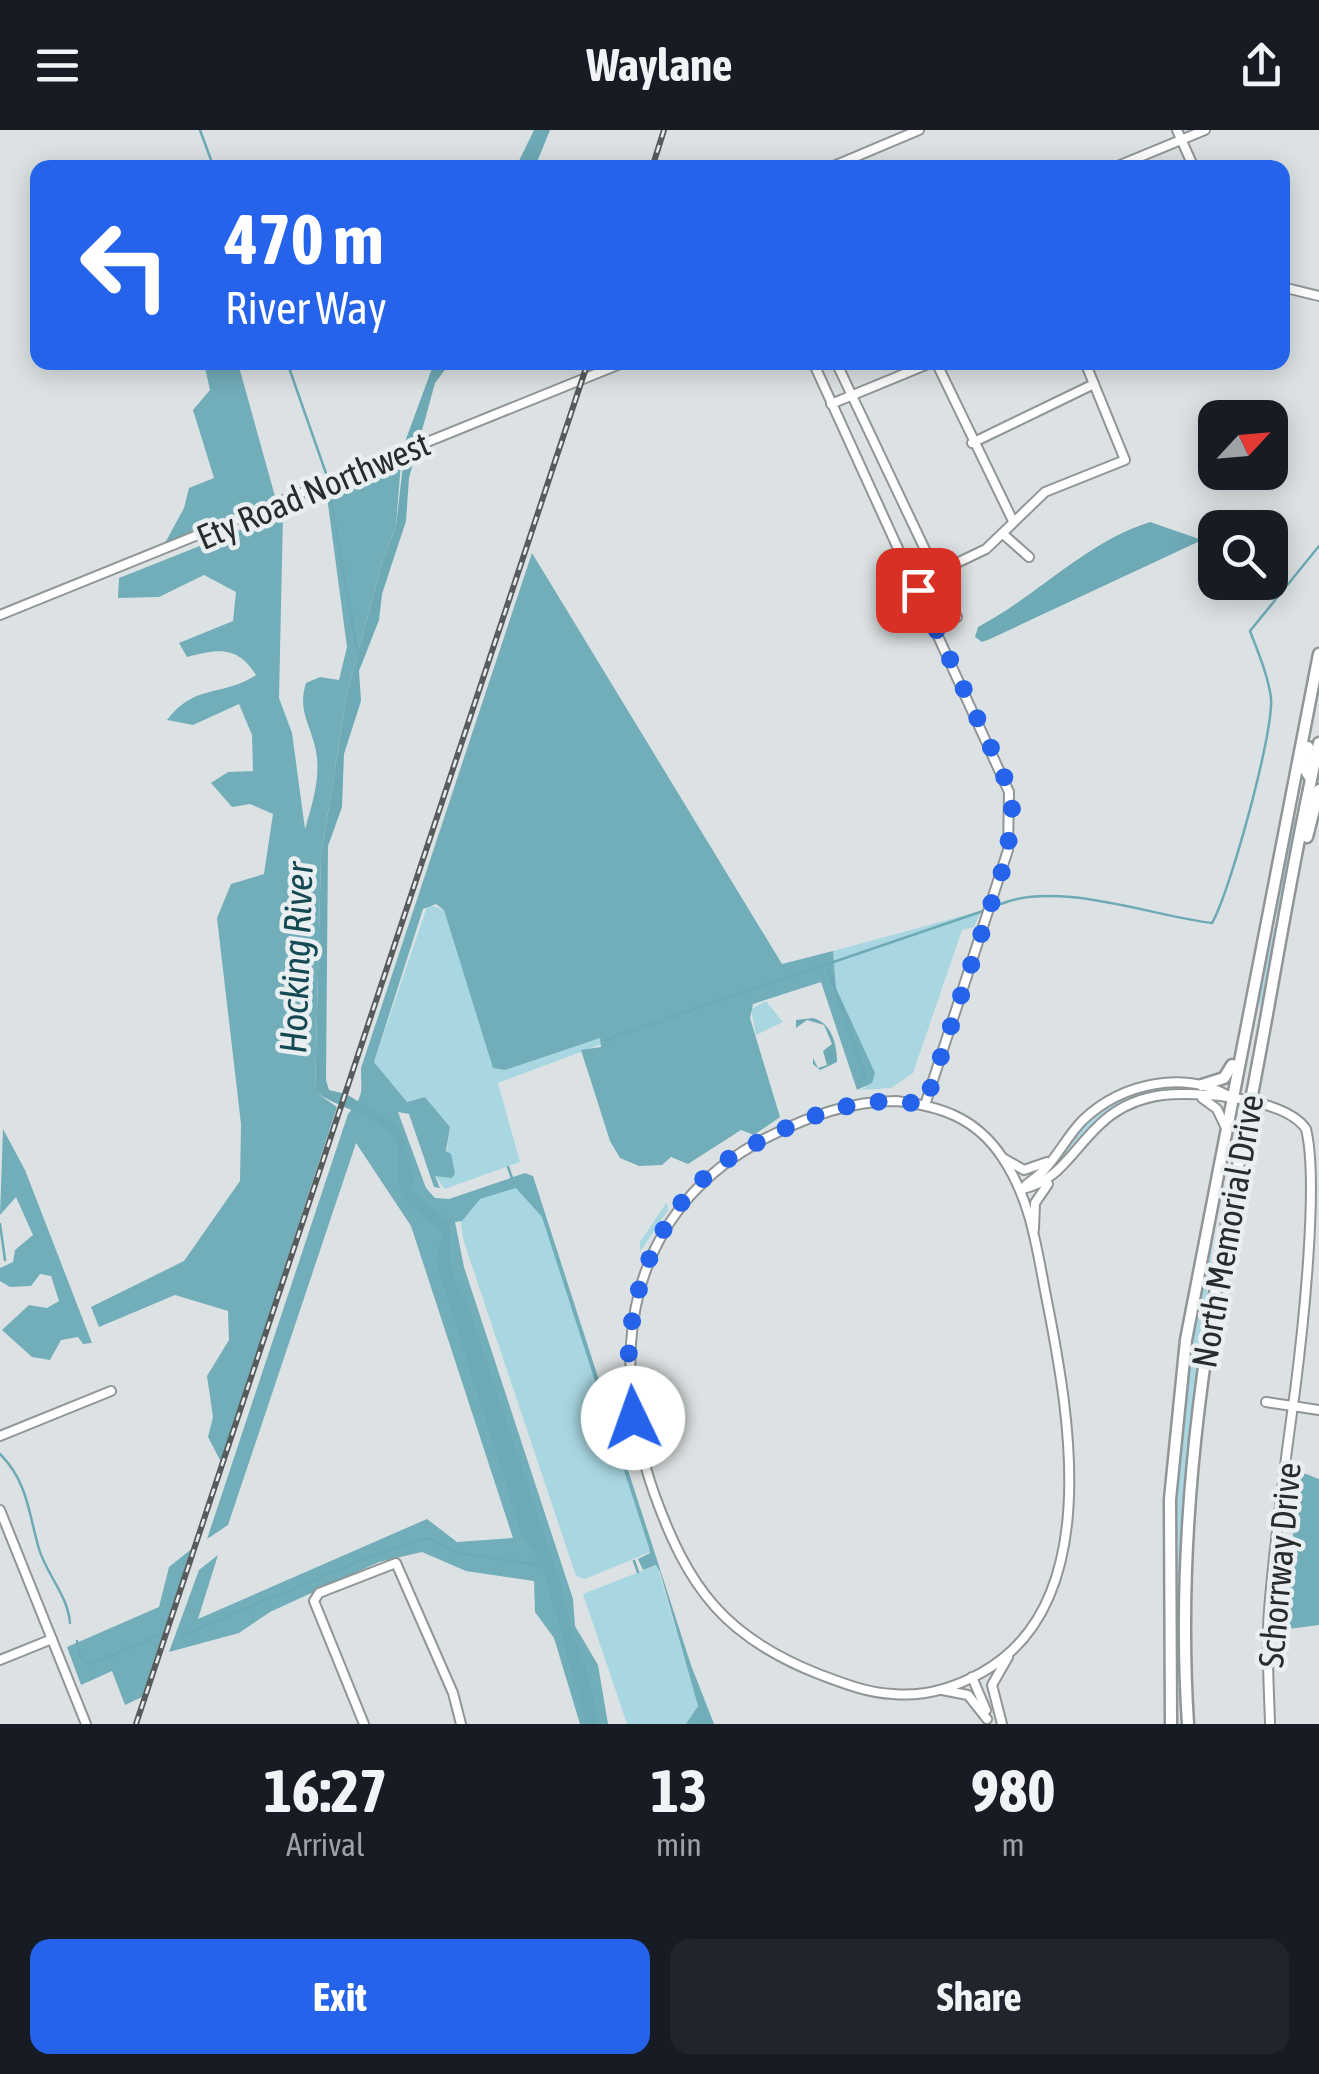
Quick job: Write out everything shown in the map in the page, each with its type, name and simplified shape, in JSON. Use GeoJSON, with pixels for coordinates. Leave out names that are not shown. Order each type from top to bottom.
{"type":"FeatureCollection","features":[{"type":"Feature","properties":{"kind":"main road","name":"North Memorial Drive"},"geometry":{"type":"LineString","coordinates":[[1171,1724],[1168,1576],[1174,1446],[1193,1298],[1319,655]]}},
{"type":"Feature","properties":{"kind":"main road"},"geometry":{"type":"LineString","coordinates":[[1311,780],[1304,768],[1319,676]]}},
{"type":"Feature","properties":{"kind":"main road","name":"North Memorial Drive"},"geometry":{"type":"LineString","coordinates":[[1188,1724],[1185,1562],[1196,1405],[1226,1212],[1319,743]]}},
{"type":"Feature","properties":{"kind":"main road"},"geometry":{"type":"LineString","coordinates":[[1288,900],[1319,790]]}},
{"type":"Feature","properties":{"kind":"main road","name":"North Memorial Drive"},"geometry":{"type":"LineString","coordinates":[[1202,1091],[1224,1078],[1238,1056]]}},
{"type":"Feature","properties":{"kind":"street"},"geometry":{"type":"LineString","coordinates":[[847,160],[919,130]]}},
{"type":"Feature","properties":{"kind":"street"},"geometry":{"type":"LineString","coordinates":[[1129,160],[1180,134],[1205,130]]}},
{"type":"Feature","properties":{"kind":"street"},"geometry":{"type":"LineString","coordinates":[[1180,134],[1191,160]]}},
{"type":"Feature","properties":{"kind":"street"},"geometry":{"type":"LineString","coordinates":[[1290,289],[1319,296]]}},
{"type":"Feature","properties":{"kind":"street","name":"Ety Road Northwest"},"geometry":{"type":"LineString","coordinates":[[0,615],[605,370]]}},
{"type":"Feature","properties":{"kind":"street"},"geometry":{"type":"LineString","coordinates":[[817,370],[1009,792],[1012,822],[1007,856],[925,1105]]}},
{"type":"Feature","properties":{"kind":"street"},"geometry":{"type":"LineString","coordinates":[[840,370],[957,617]]}},
{"type":"Feature","properties":{"kind":"street"},"geometry":{"type":"LineString","coordinates":[[831,404],[915,370]]}},
{"type":"Feature","properties":{"kind":"street"},"geometry":{"type":"LineString","coordinates":[[938,370],[1013,521]]}},
{"type":"Feature","properties":{"kind":"street"},"geometry":{"type":"LineString","coordinates":[[936,573],[986,549],[1045,492],[1124,460],[1088,370]]}},
{"type":"Feature","properties":{"kind":"street"},"geometry":{"type":"LineString","coordinates":[[972,443],[1094,384]]}},
{"type":"Feature","properties":{"kind":"street"},"geometry":{"type":"LineString","coordinates":[[1004,534],[1029,557]]}},
{"type":"Feature","properties":{"kind":"street"},"geometry":{"type":"LineString","coordinates":[[1022,1189],[1045,1170],[1082,1121],[1118,1095],[1162,1083],[1202,1091],[1226,1128]]}},
{"type":"Feature","properties":{"kind":"street"},"geometry":{"type":"LineString","coordinates":[[1034,1230],[1035,1204],[1053,1175],[1098,1122],[1120,1108],[1165,1095],[1202,1091]]}},
{"type":"Feature","properties":{"kind":"street","name":"Schorrway Drive"},"geometry":{"type":"LineString","coordinates":[[1202,1091],[1293,1116],[1314,1143],[1318,1236],[1269,1613],[1270,1724]]}},
{"type":"Feature","properties":{"kind":"street"},"geometry":{"type":"LineString","coordinates":[[988,1722],[968,1695],[942,1690],[901,1694],[864,1690],[779,1658],[729,1623],[692,1580],[670,1538],[637,1438],[630,1386],[633,1326],[644,1272],[672,1216],[703,1178],[750,1146],[831,1110],[874,1101],[925,1105],[962,1117],[1003,1158],[1022,1189],[1034,1230],[1068,1419],[1072,1481],[1063,1541],[1046,1600],[1027,1637],[992,1680],[998,1714]]}},
{"type":"Feature","properties":{"kind":"street"},"geometry":{"type":"LineString","coordinates":[[1003,1158],[1029,1171],[1052,1157]]}},
{"type":"Feature","properties":{"kind":"street"},"geometry":{"type":"LineString","coordinates":[[1022,1189],[1053,1175]]}},
{"type":"Feature","properties":{"kind":"street"},"geometry":{"type":"LineString","coordinates":[[1308,1307],[1319,1308]]}},
{"type":"Feature","properties":{"kind":"street"},"geometry":{"type":"LineString","coordinates":[[0,1436],[111,1392]]}},
{"type":"Feature","properties":{"kind":"street"},"geometry":{"type":"LineString","coordinates":[[1266,1402],[1319,1410]]}},
{"type":"Feature","properties":{"kind":"street"},"geometry":{"type":"LineString","coordinates":[[0,1510],[86,1724]]}},
{"type":"Feature","properties":{"kind":"street"},"geometry":{"type":"LineString","coordinates":[[364,1724],[315,1606],[319,1593],[386,1565],[402,1567],[457,1703],[461,1724]]}},
{"type":"Feature","properties":{"kind":"street"},"geometry":{"type":"LineString","coordinates":[[0,1660],[52,1639]]}},
{"type":"Feature","properties":{"kind":"street"},"geometry":{"type":"LineString","coordinates":[[942,1690],[1008,1656]]}},
{"type":"Feature","properties":{"kind":"street"},"geometry":{"type":"LineString","coordinates":[[975,1676],[1002,1724]]}},
{"type":"Feature","properties":{"kind":"street"},"geometry":{"type":"LineString","coordinates":[[975,1676],[988,1722]]}},
{"type":"Feature","properties":{"kind":"shaded area"},"geometry":{"type":"Polygon","coordinates":[[[534,130],[550,130],[538,160],[519,160],[534,130]]]}},
{"type":"Feature","properties":{"kind":"shaded area"},"geometry":{"type":"Polygon","coordinates":[[[206,370],[240,370],[276,500],[165,543],[184,508],[189,488],[214,478],[193,410],[210,390],[206,370]]]}},
{"type":"Feature","properties":{"kind":"shaded area"},"geometry":{"type":"Polygon","coordinates":[[[431,370],[445,370],[435,383],[409,478],[406,521],[382,594],[379,620],[359,671],[361,701],[344,754],[342,807],[328,846],[326,1080],[329,1090],[346,1094],[400,1127],[416,1176],[410,1191],[449,1221],[455,1284],[466,1301],[560,1582],[598,1724],[586,1724],[544,1571],[529,1563],[539,1559],[522,1536],[436,1262],[442,1233],[404,1197],[398,1182],[398,1147],[392,1135],[375,1122],[315,1092],[321,856],[347,693],[383,559],[396,526],[406,439],[431,370]]]}},
{"type":"Feature","properties":{"kind":"shaded area"},"geometry":{"type":"Polygon","coordinates":[[[401,463],[396,526],[383,559],[347,693],[321,856],[315,1092],[337,1107],[221,1462],[208,1437],[213,1417],[207,1376],[229,1340],[228,1311],[175,1295],[99,1327],[91,1307],[184,1261],[240,1181],[241,1124],[217,918],[231,884],[264,874],[273,814],[250,804],[232,807],[211,783],[228,772],[253,771],[252,735],[239,704],[193,725],[167,720],[188,700],[256,675],[234,654],[217,651],[187,657],[179,643],[233,621],[236,592],[204,575],[159,597],[118,598],[119,578],[283,513],[279,698],[292,733],[305,829],[317,771],[316,751],[304,710],[306,683],[320,677],[339,680],[347,647],[327,497],[401,463]]]}},
{"type":"Feature","properties":{"kind":"shaded area"},"geometry":{"type":"Polygon","coordinates":[[[1150,522],[1198,539],[1198,542],[990,639],[982,642],[975,637],[978,627],[1104,542],[1150,522]]]}},
{"type":"Feature","properties":{"kind":"shaded area"},"geometry":{"type":"Polygon","coordinates":[[[532,553],[782,964],[833,951],[836,988],[875,1073],[872,1083],[857,1090],[821,982],[753,1004],[750,1018],[780,1117],[754,1135],[741,1130],[688,1164],[671,1157],[662,1165],[639,1166],[620,1158],[610,1141],[581,1050],[601,1047],[600,1038],[505,1070],[493,1068],[444,910],[436,904],[423,909],[374,1062],[407,1102],[425,1097],[450,1127],[446,1151],[451,1154],[455,1173],[452,1178],[435,1176],[440,1188],[434,1187],[409,1114],[398,1112],[426,1188],[435,1198],[449,1199],[525,1173],[533,1176],[691,1665],[714,1724],[686,1724],[698,1706],[660,1572],[656,1565],[643,1570],[638,1559],[650,1553],[649,1548],[542,1217],[516,1188],[480,1199],[462,1221],[455,1222],[464,1267],[573,1599],[575,1626],[598,1665],[608,1724],[580,1724],[554,1638],[535,1612],[534,1581],[466,1571],[422,1552],[379,1562],[270,1612],[239,1633],[169,1652],[199,1570],[218,1555],[198,1619],[427,1519],[457,1542],[513,1538],[411,1226],[356,1143],[228,1525],[207,1539],[348,1114],[360,1097],[361,1068],[532,553]]]}},
{"type":"Feature","properties":{"kind":"shaded area"},"geometry":{"type":"Polygon","coordinates":[[[1298,817],[1281,915],[1276,917],[1293,819],[1298,817]]]}},
{"type":"Feature","properties":{"kind":"shaded area"},"geometry":{"type":"Polygon","coordinates":[[[428,904],[444,910],[467,978],[579,1044],[600,1037],[602,1044],[498,1083],[520,1162],[445,1189],[435,1176],[444,1176],[450,1127],[425,1097],[407,1102],[374,1062],[428,904]]]}},
{"type":"Feature","properties":{"kind":"shaded area"},"geometry":{"type":"Polygon","coordinates":[[[981,911],[974,927],[962,930],[913,1073],[891,1088],[860,1090],[865,1088],[871,1070],[836,988],[833,951],[981,911]]]}},
{"type":"Feature","properties":{"kind":"shaded area"},"geometry":{"type":"Polygon","coordinates":[[[1275,926],[1277,929],[1260,1010],[1258,992],[1275,926]]]}},
{"type":"Feature","properties":{"kind":"shaded area"},"geometry":{"type":"Polygon","coordinates":[[[766,1001],[783,1022],[756,1035],[751,1009],[766,1001]]]}},
{"type":"Feature","properties":{"kind":"shaded area"},"geometry":{"type":"Polygon","coordinates":[[[813,1018],[825,1025],[834,1042],[837,1062],[820,1070],[813,1064],[813,1058],[818,1068],[827,1065],[823,1051],[832,1044],[824,1025],[807,1020],[796,1028],[796,1020],[813,1018]]]}},
{"type":"Feature","properties":{"kind":"shaded area"},"geometry":{"type":"Polygon","coordinates":[[[1164,1086],[1201,1089],[1200,1093],[1174,1091],[1129,1101],[1093,1126],[1044,1179],[1052,1163],[1093,1119],[1132,1095],[1164,1086]]]}},
{"type":"Feature","properties":{"kind":"shaded area"},"geometry":{"type":"Polygon","coordinates":[[[3,1129],[25,1170],[92,1343],[83,1344],[78,1337],[61,1340],[50,1360],[32,1357],[2,1330],[29,1305],[47,1308],[59,1301],[51,1276],[40,1274],[31,1286],[10,1287],[0,1281],[0,1268],[13,1262],[15,1250],[33,1235],[16,1197],[0,1215],[3,1129]]]}},
{"type":"Feature","properties":{"kind":"shaded area"},"geometry":{"type":"Polygon","coordinates":[[[518,1176],[538,1199],[650,1552],[585,1579],[576,1576],[464,1242],[459,1213],[461,1196],[518,1176]]]}},
{"type":"Feature","properties":{"kind":"shaded area"},"geometry":{"type":"Polygon","coordinates":[[[667,1202],[668,1210],[640,1252],[640,1242],[667,1202]]]}},
{"type":"Feature","properties":{"kind":"shaded area"},"geometry":{"type":"Polygon","coordinates":[[[1218,1203],[1185,1474],[1180,1582],[1184,1724],[1180,1724],[1177,1490],[1189,1359],[1218,1203]]]}},
{"type":"Feature","properties":{"kind":"shaded area"},"geometry":{"type":"Polygon","coordinates":[[[1301,1472],[1319,1479],[1319,1625],[1281,1630],[1301,1472]]]}},
{"type":"Feature","properties":{"kind":"shaded area"},"geometry":{"type":"Polygon","coordinates":[[[194,1547],[144,1696],[125,1705],[112,1671],[81,1685],[67,1647],[159,1607],[169,1567],[194,1547]]]}},
{"type":"Feature","properties":{"kind":"shaded area"},"geometry":{"type":"Polygon","coordinates":[[[657,1565],[698,1706],[686,1724],[627,1724],[583,1594],[657,1565]]]}},
{"type":"Feature","properties":{"kind":"waterway"},"geometry":{"type":"LineString","coordinates":[[200,130],[211,160]]}},
{"type":"Feature","properties":{"kind":"waterway"},"geometry":{"type":"LineString","coordinates":[[290,370],[328,479]]}},
{"type":"Feature","properties":{"kind":"waterway"},"geometry":{"type":"LineString","coordinates":[[329,487],[358,656]]}},
{"type":"Feature","properties":{"kind":"waterway"},"geometry":{"type":"LineString","coordinates":[[1001,904],[1049,896],[1077,898],[1212,923],[1249,812],[1270,716],[1268,681],[1250,631],[1319,546]]}},
{"type":"Feature","properties":{"kind":"waterway"},"geometry":{"type":"LineString","coordinates":[[602,1041],[986,910]]}},
{"type":"Feature","properties":{"kind":"waterway"},"geometry":{"type":"LineString","coordinates":[[827,965],[866,1081]]}},
{"type":"Feature","properties":{"kind":"waterway"},"geometry":{"type":"LineString","coordinates":[[508,1167],[512,1178]]}},
{"type":"Feature","properties":{"kind":"waterway"},"geometry":{"type":"LineString","coordinates":[[0,1224],[5,1260]]}},
{"type":"Feature","properties":{"kind":"waterway"},"geometry":{"type":"LineString","coordinates":[[0,1454],[22,1487],[39,1549],[70,1623]]}},
{"type":"Feature","properties":{"kind":"waterway"},"geometry":{"type":"LineString","coordinates":[[182,1635],[374,1555],[428,1538],[459,1553],[532,1564]]}},
{"type":"Feature","properties":{"kind":"waterway"},"geometry":{"type":"LineString","coordinates":[[634,1561],[638,1572]]}},
{"type":"Feature","properties":{"kind":"waterway"},"geometry":{"type":"LineString","coordinates":[[77,1641],[80,1657],[90,1664],[164,1633]]}},
{"type":"Feature","properties":{"kind":"railway"},"geometry":{"type":"LineString","coordinates":[[655,160],[664,130]]}},
{"type":"Feature","properties":{"kind":"railway"},"geometry":{"type":"LineString","coordinates":[[136,1724],[585,370]]}},
{"type":"Feature","properties":{"kind":"route"},"geometry":{"type":"LineString","coordinates":[[633,1418],[630,1386],[636,1300],[661,1234],[698,1183],[750,1146],[831,1110],[874,1101],[925,1105],[1007,856],[1012,808],[1004,776],[918,590]]}},
{"type":"Feature","properties":{"kind":"water label","name":"Hocking River"},"geometry":{"type":"Point","coordinates":[296,958]}}]}
